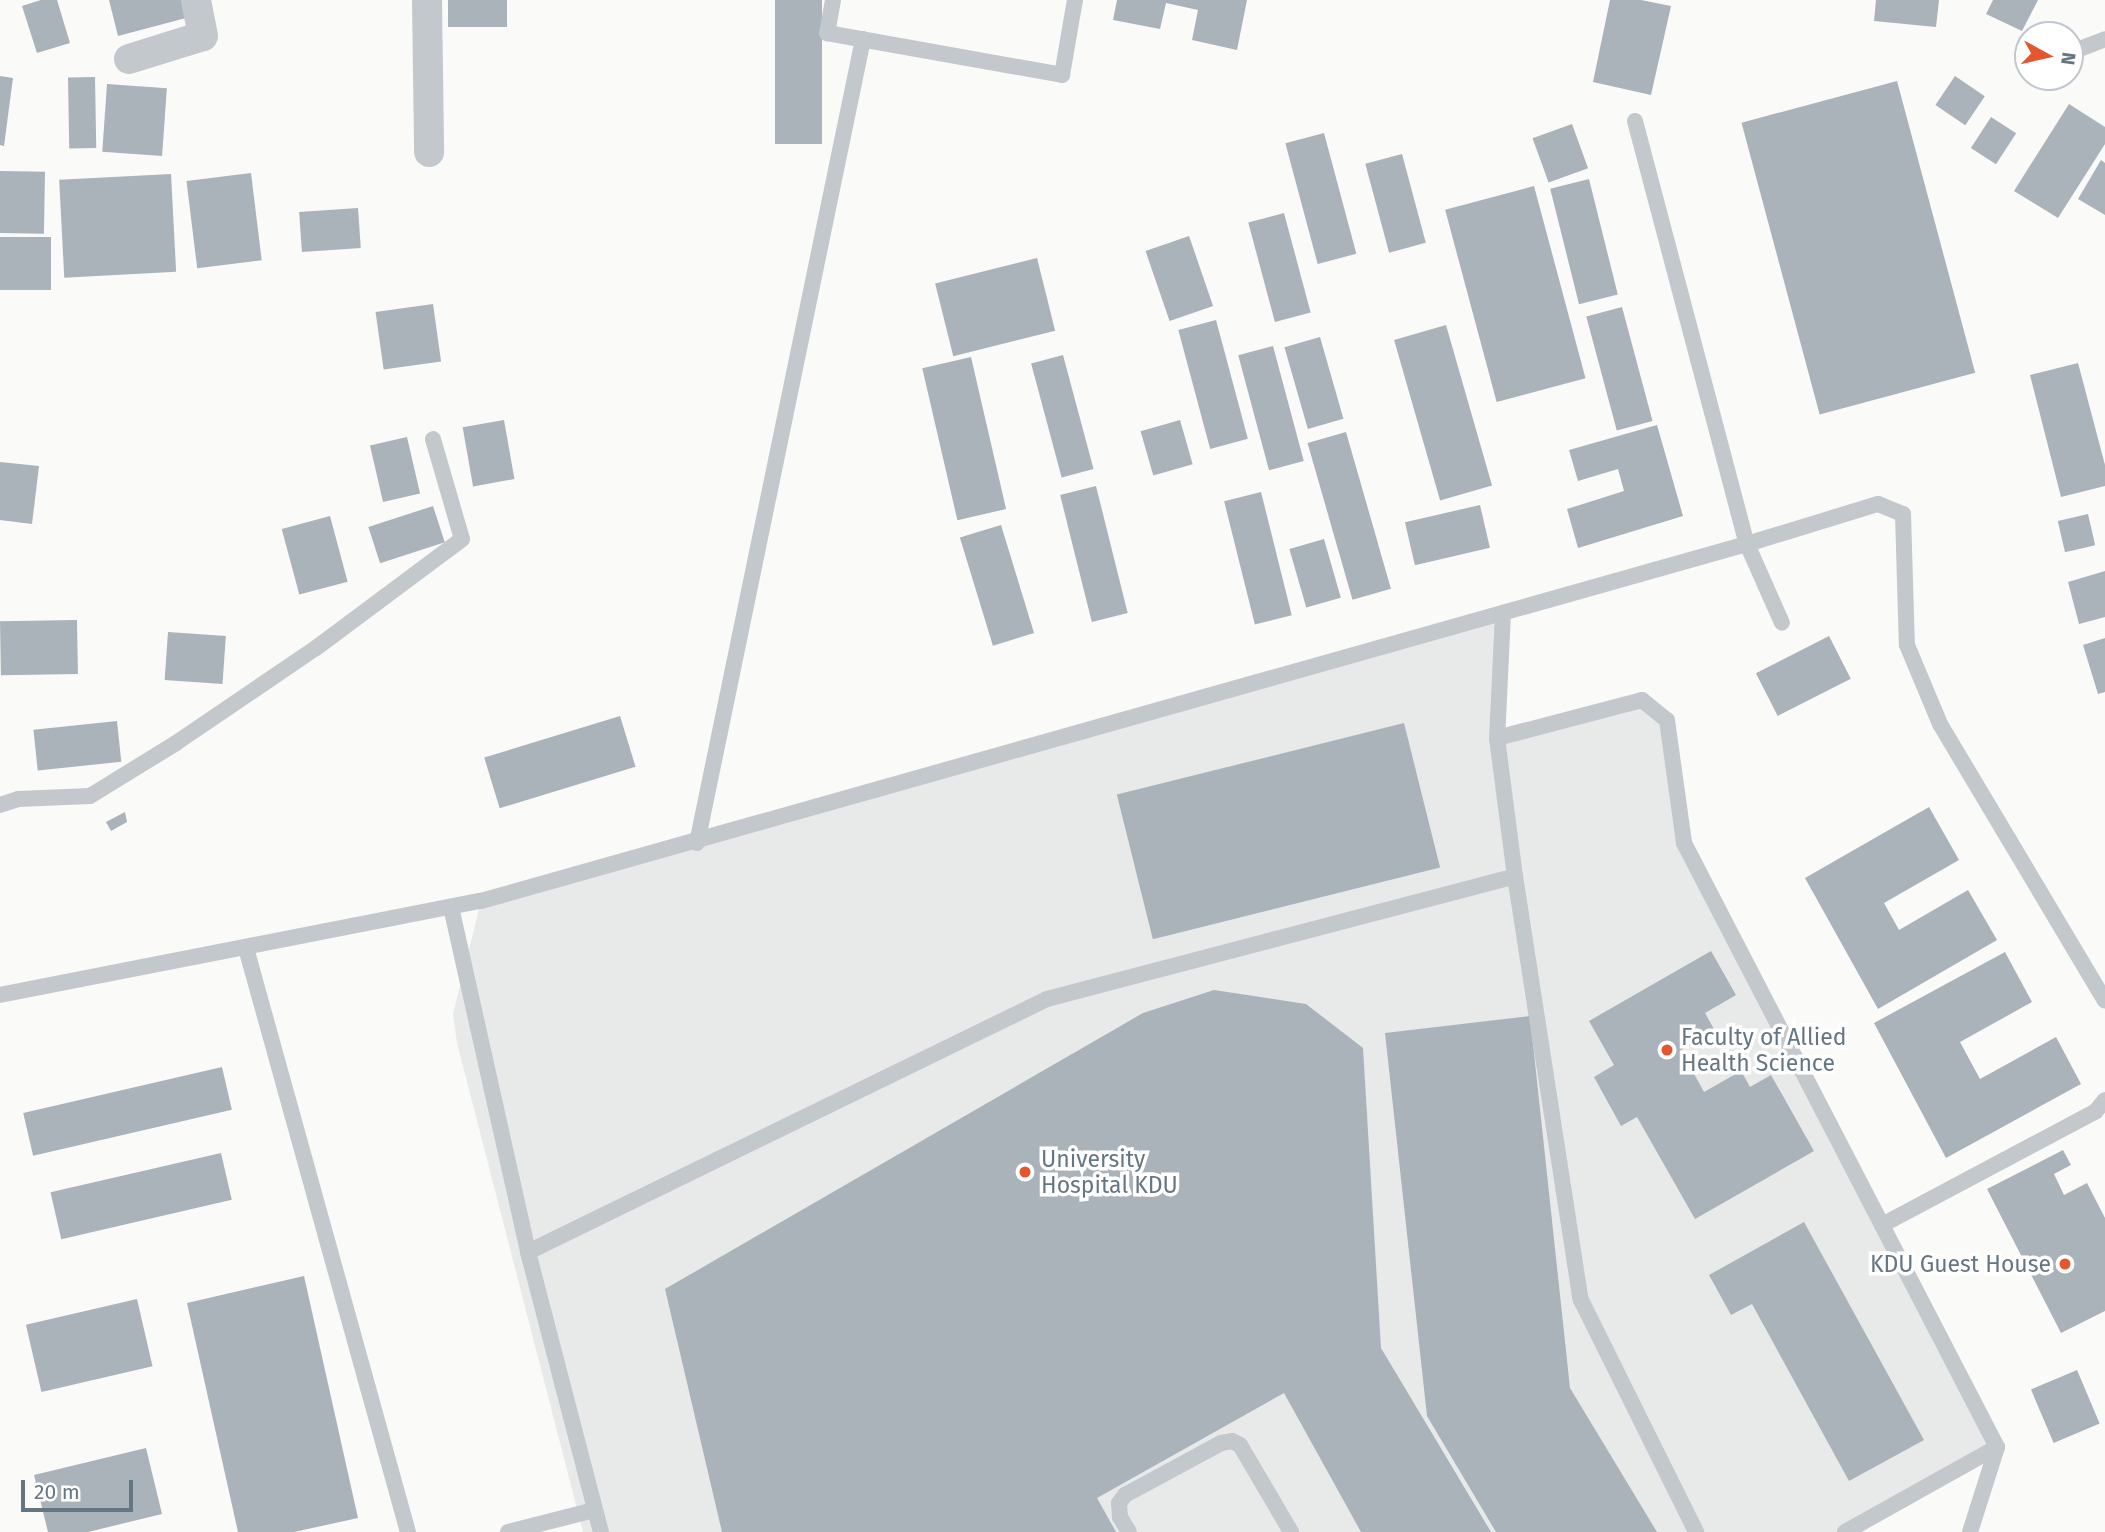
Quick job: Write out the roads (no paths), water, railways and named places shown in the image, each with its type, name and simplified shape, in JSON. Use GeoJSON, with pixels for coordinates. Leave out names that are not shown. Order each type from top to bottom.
{"type":"FeatureCollection","features":[{"type":"Feature","properties":{"kind":"street"},"geometry":{"type":"LineString","coordinates":[[129,59],[203,36],[196,0]]}},
{"type":"Feature","properties":{"kind":"street"},"geometry":{"type":"LineString","coordinates":[[427,0],[429,152]]}},
{"type":"Feature","properties":{"kind":"lane"},"geometry":{"type":"LineString","coordinates":[[833,0],[827,33],[1062,75],[1075,0]]}},
{"type":"Feature","properties":{"kind":"lane"},"geometry":{"type":"LineString","coordinates":[[696,843],[863,39]]}},
{"type":"Feature","properties":{"kind":"lane"},"geometry":{"type":"LineString","coordinates":[[2084,47],[2105,39]]}},
{"type":"Feature","properties":{"kind":"lane"},"geometry":{"type":"LineString","coordinates":[[1634,121],[1747,544],[1782,622]]}},
{"type":"Feature","properties":{"kind":"lane"},"geometry":{"type":"LineString","coordinates":[[0,805],[18,799],[90,796],[176,743],[316,648],[462,539],[433,439]]}},
{"type":"Feature","properties":{"kind":"lane"},"geometry":{"type":"LineString","coordinates":[[0,995],[451,907],[696,843],[1747,544],[1878,503],[1903,514],[1907,645],[1940,724],[2105,1001]]}},
{"type":"Feature","properties":{"kind":"lane"},"geometry":{"type":"LineString","coordinates":[[1503,613],[1497,738],[1515,876],[1581,1300],[1696,1532]]}},
{"type":"Feature","properties":{"kind":"lane"},"geometry":{"type":"LineString","coordinates":[[1497,738],[1642,700],[1667,720],[1684,843],[1997,1447],[1970,1532]]}},
{"type":"Feature","properties":{"kind":"lane"},"geometry":{"type":"LineString","coordinates":[[528,1252],[1047,999],[1515,876]]}},
{"type":"Feature","properties":{"kind":"lane"},"geometry":{"type":"LineString","coordinates":[[451,907],[528,1252],[601,1532]]}},
{"type":"Feature","properties":{"kind":"lane"},"geometry":{"type":"LineString","coordinates":[[246,948],[408,1532]]}},
{"type":"Feature","properties":{"kind":"lane"},"geometry":{"type":"LineString","coordinates":[[1882,1225],[2096,1111],[2105,1100]]}},
{"type":"Feature","properties":{"kind":"lane"},"geometry":{"type":"LineString","coordinates":[[1129,1532],[1120,1517],[1119,1503],[1125,1495],[1221,1443],[1232,1441],[1240,1445],[1291,1532]]}},
{"type":"Feature","properties":{"kind":"lane"},"geometry":{"type":"LineString","coordinates":[[1845,1532],[1997,1447]]}},
{"type":"Feature","properties":{"kind":"lane"},"geometry":{"type":"LineString","coordinates":[[517,1531],[594,1510]]}},
{"type":"Feature","properties":{"kind":"place","name":"Faculty of Allied Health Science"},"geometry":{"type":"Point","coordinates":[1667,1050]}},
{"type":"Feature","properties":{"kind":"place","name":"University Hospital KDU"},"geometry":{"type":"Point","coordinates":[1025,1172]}},
{"type":"Feature","properties":{"kind":"place","name":"KDU Guest House"},"geometry":{"type":"Point","coordinates":[2065,1264]}}]}
